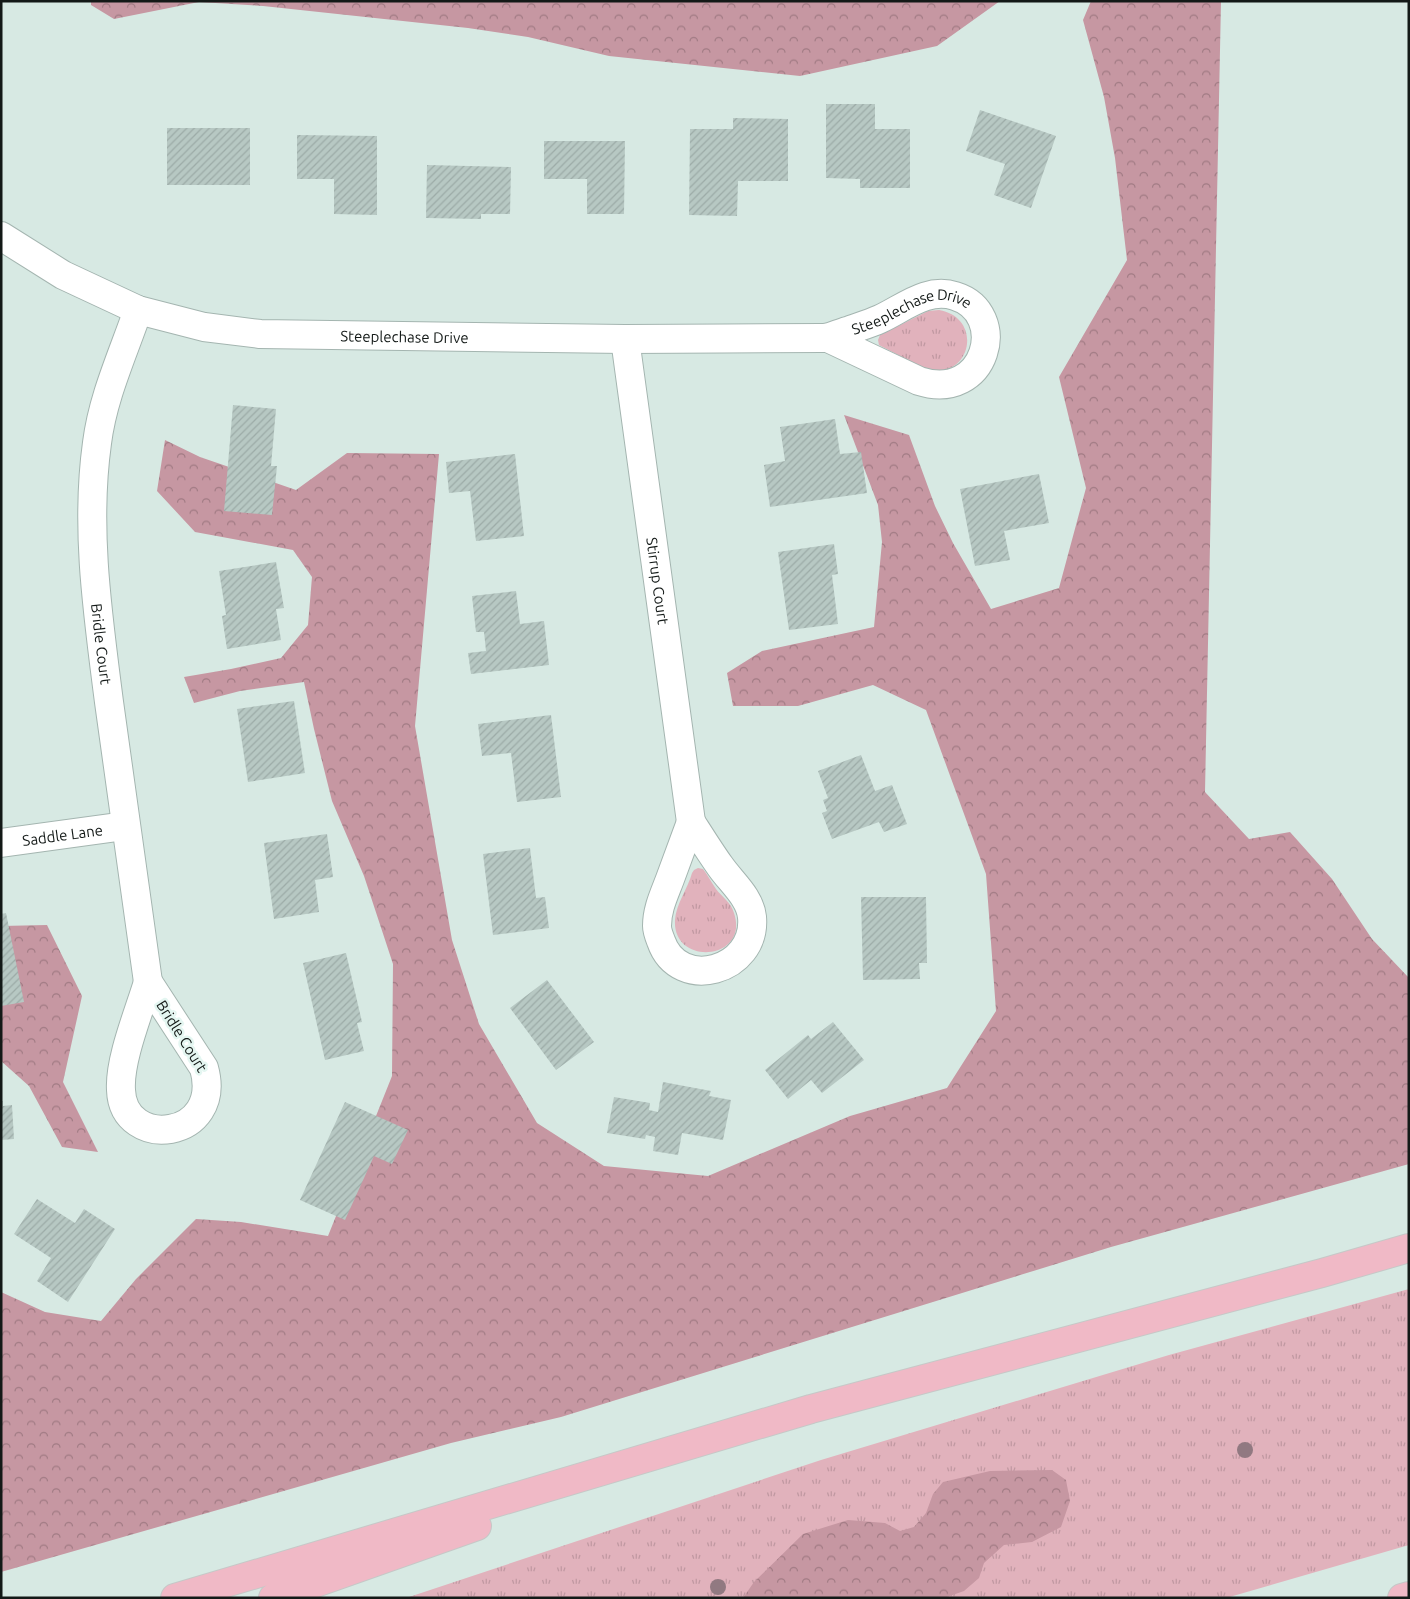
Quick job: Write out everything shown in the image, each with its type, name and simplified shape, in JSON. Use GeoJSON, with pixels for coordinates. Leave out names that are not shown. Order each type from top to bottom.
{"type":"FeatureCollection","features":[{"type":"Feature","properties":{"kind":"highway"},"geometry":{"type":"LineString","coordinates":[[175,1598],[811,1408],[1409,1248]]}},
{"type":"Feature","properties":{"kind":"highway"},"geometry":{"type":"LineString","coordinates":[[273,1598],[811,1408]]}},
{"type":"Feature","properties":{"kind":"highway"},"geometry":{"type":"LineString","coordinates":[[1402,1598],[1409,1596]]}},
{"type":"Feature","properties":{"kind":"street","name":"Steeplechase Drive"},"geometry":{"type":"LineString","coordinates":[[1,236],[64,275],[138,310],[204,327],[260,334],[625,339],[828,338],[879,319],[918,298],[937,293],[955,296],[971,304],[982,319],[986,338],[983,356],[972,372],[959,381],[931,384],[919,381],[828,338]]}},
{"type":"Feature","properties":{"kind":"street","name":"Bridle Court"},"geometry":{"type":"LineString","coordinates":[[138,310],[115,370],[104,406],[97,442],[92,500],[94,575],[125,826],[148,982],[204,1068],[208,1080],[207,1095],[202,1109],[191,1121],[178,1128],[161,1129],[144,1126],[132,1119],[124,1109],[120,1091],[122,1069],[148,982]]}},
{"type":"Feature","properties":{"kind":"street","name":"Stirrup Court"},"geometry":{"type":"LineString","coordinates":[[625,339],[690,822],[720,866],[746,899],[752,917],[750,938],[742,952],[729,964],[711,970],[695,970],[680,964],[663,947],[657,929],[658,910],[690,822]]}},
{"type":"Feature","properties":{"kind":"street","name":"Saddle Lane"},"geometry":{"type":"LineString","coordinates":[[1,843],[125,826]]}},
{"type":"Feature","properties":{"kind":"green space"},"geometry":{"type":"Polygon","coordinates":[[[91,1],[1000,1],[937,46],[800,76],[609,56],[528,37],[468,28],[263,6],[199,2],[114,19],[91,5],[91,1]]]}},
{"type":"Feature","properties":{"kind":"green space"},"geometry":{"type":"Polygon","coordinates":[[[1091,1],[1221,1],[1205,792],[1249,839],[1290,832],[1332,879],[1372,939],[1409,978],[1409,1164],[1111,1247],[561,1417],[451,1443],[1,1572],[1,1292],[45,1312],[101,1321],[136,1279],[196,1219],[241,1222],[328,1236],[392,1076],[393,964],[364,876],[332,801],[304,682],[240,691],[194,703],[184,677],[281,658],[308,625],[312,577],[293,550],[195,532],[157,491],[165,440],[200,457],[296,490],[347,453],[439,454],[415,726],[452,940],[479,1024],[537,1123],[604,1166],[708,1176],[850,1116],[947,1088],[996,1011],[986,874],[926,710],[873,685],[798,706],[733,706],[727,673],[762,651],[874,627],[882,542],[878,505],[844,415],[909,435],[935,506],[953,543],[991,609],[1059,588],[1086,488],[1059,377],[1127,260],[1115,158],[1104,97],[1083,20],[1091,1]]]}},
{"type":"Feature","properties":{"kind":"green space"},"geometry":{"type":"Polygon","coordinates":[[[939,310],[953,315],[963,325],[967,336],[966,348],[962,359],[953,367],[940,371],[924,369],[879,345],[880,335],[928,311],[939,310]]]}},
{"type":"Feature","properties":{"kind":"green space"},"geometry":{"type":"Polygon","coordinates":[[[698,868],[703,869],[716,889],[731,906],[734,913],[736,929],[731,941],[722,949],[709,952],[697,951],[685,945],[677,935],[675,920],[692,873],[698,868]]]}},
{"type":"Feature","properties":{"kind":"green space"},"geometry":{"type":"Polygon","coordinates":[[[47,925],[82,996],[63,1082],[98,1152],[62,1147],[29,1086],[1,1061],[1,926],[47,925]]]}},
{"type":"Feature","properties":{"kind":"green space"},"geometry":{"type":"Polygon","coordinates":[[[1409,1289],[1409,1545],[1226,1598],[406,1598],[821,1460],[1169,1355],[1409,1289]]]}},
{"type":"Feature","properties":{"kind":"green space"},"geometry":{"type":"Polygon","coordinates":[[[1052,1470],[1066,1480],[1070,1501],[1061,1527],[1032,1542],[1004,1545],[984,1563],[979,1578],[964,1591],[944,1598],[743,1598],[754,1582],[803,1534],[848,1520],[885,1523],[900,1531],[914,1527],[926,1513],[933,1494],[943,1482],[990,1471],[1052,1470]]]}},
{"type":"Feature","properties":{"kind":"building"},"geometry":{"type":"Polygon","coordinates":[[[826,104],[875,104],[875,129],[910,129],[910,188],[860,188],[860,179],[826,178],[826,104]]]}},
{"type":"Feature","properties":{"kind":"building"},"geometry":{"type":"Polygon","coordinates":[[[980,110],[1056,136],[1031,208],[994,195],[1005,164],[966,151],[980,110]]]}},
{"type":"Feature","properties":{"kind":"building"},"geometry":{"type":"Polygon","coordinates":[[[733,118],[788,119],[788,181],[738,181],[737,216],[689,215],[690,129],[733,129],[733,118]]]}},
{"type":"Feature","properties":{"kind":"building"},"geometry":{"type":"Polygon","coordinates":[[[167,128],[250,128],[250,185],[167,185],[167,128]]]}},
{"type":"Feature","properties":{"kind":"building"},"geometry":{"type":"Polygon","coordinates":[[[297,135],[377,136],[377,215],[334,214],[334,179],[297,179],[297,135]]]}},
{"type":"Feature","properties":{"kind":"building"},"geometry":{"type":"Polygon","coordinates":[[[544,141],[625,141],[624,214],[587,214],[587,179],[544,179],[544,141]]]}},
{"type":"Feature","properties":{"kind":"building"},"geometry":{"type":"Polygon","coordinates":[[[427,165],[511,167],[510,214],[481,214],[481,219],[426,218],[427,165]]]}},
{"type":"Feature","properties":{"kind":"building"},"geometry":{"type":"Polygon","coordinates":[[[233,405],[276,409],[271,466],[277,466],[272,515],[224,511],[233,405]]]}},
{"type":"Feature","properties":{"kind":"building"},"geometry":{"type":"Polygon","coordinates":[[[835,419],[840,454],[861,452],[867,493],[770,507],[764,465],[785,461],[780,427],[835,419]]]}},
{"type":"Feature","properties":{"kind":"building"},"geometry":{"type":"Polygon","coordinates":[[[515,454],[524,536],[476,541],[470,491],[449,493],[446,462],[515,454]]]}},
{"type":"Feature","properties":{"kind":"building"},"geometry":{"type":"Polygon","coordinates":[[[1039,474],[1049,523],[1004,531],[1010,560],[975,566],[960,489],[1039,474]]]}},
{"type":"Feature","properties":{"kind":"building"},"geometry":{"type":"Polygon","coordinates":[[[834,544],[838,574],[832,575],[838,624],[789,630],[778,552],[834,544]]]}},
{"type":"Feature","properties":{"kind":"building"},"geometry":{"type":"Polygon","coordinates":[[[276,562],[284,608],[276,609],[281,640],[227,649],[222,616],[226,615],[219,571],[276,562]]]}},
{"type":"Feature","properties":{"kind":"building"},"geometry":{"type":"Polygon","coordinates":[[[516,591],[520,624],[544,621],[549,665],[471,674],[468,653],[486,651],[484,632],[476,632],[472,596],[516,591]]]}},
{"type":"Feature","properties":{"kind":"building"},"geometry":{"type":"Polygon","coordinates":[[[294,701],[305,773],[248,782],[237,709],[294,701]]]}},
{"type":"Feature","properties":{"kind":"building"},"geometry":{"type":"Polygon","coordinates":[[[551,715],[561,797],[517,802],[511,753],[482,756],[478,724],[551,715]]]}},
{"type":"Feature","properties":{"kind":"building"},"geometry":{"type":"Polygon","coordinates":[[[861,755],[875,791],[892,785],[907,824],[884,832],[879,822],[832,839],[822,813],[827,811],[823,800],[828,798],[818,771],[861,755]]]}},
{"type":"Feature","properties":{"kind":"building"},"geometry":{"type":"Polygon","coordinates":[[[327,834],[333,877],[315,880],[319,912],[274,919],[264,843],[327,834]]]}},
{"type":"Feature","properties":{"kind":"building"},"geometry":{"type":"Polygon","coordinates":[[[530,848],[536,898],[545,897],[549,928],[493,935],[483,854],[530,848]]]}},
{"type":"Feature","properties":{"kind":"building"},"geometry":{"type":"Polygon","coordinates":[[[861,897],[926,897],[927,963],[919,963],[920,979],[863,980],[861,897]]]}},
{"type":"Feature","properties":{"kind":"building"},"geometry":{"type":"Polygon","coordinates":[[[6,913],[24,1002],[1,1006],[1,914],[6,913]]]}},
{"type":"Feature","properties":{"kind":"building"},"geometry":{"type":"Polygon","coordinates":[[[346,953],[362,1022],[357,1023],[364,1051],[325,1060],[303,963],[346,953]]]}},
{"type":"Feature","properties":{"kind":"building"},"geometry":{"type":"Polygon","coordinates":[[[547,980],[594,1042],[556,1070],[510,1008],[547,980]]]}},
{"type":"Feature","properties":{"kind":"building"},"geometry":{"type":"Polygon","coordinates":[[[833,1022],[864,1060],[822,1093],[811,1080],[788,1099],[765,1070],[808,1035],[811,1039],[833,1022]]]}},
{"type":"Feature","properties":{"kind":"building"},"geometry":{"type":"Polygon","coordinates":[[[663,1082],[711,1091],[709,1096],[731,1100],[723,1140],[682,1133],[678,1155],[653,1151],[655,1137],[646,1135],[645,1139],[607,1133],[614,1097],[650,1103],[649,1110],[658,1112],[663,1082]]]}},
{"type":"Feature","properties":{"kind":"building"},"geometry":{"type":"Polygon","coordinates":[[[1,1101],[3,1101],[3,1106],[12,1105],[14,1139],[1,1140],[1,1101]]]}},
{"type":"Feature","properties":{"kind":"building"},"geometry":{"type":"Polygon","coordinates":[[[345,1102],[408,1130],[392,1164],[374,1156],[345,1220],[300,1200],[345,1102]]]}},
{"type":"Feature","properties":{"kind":"building"},"geometry":{"type":"Polygon","coordinates":[[[37,1199],[75,1223],[84,1209],[115,1229],[68,1302],[37,1281],[51,1258],[14,1234],[37,1199]]]}}]}
